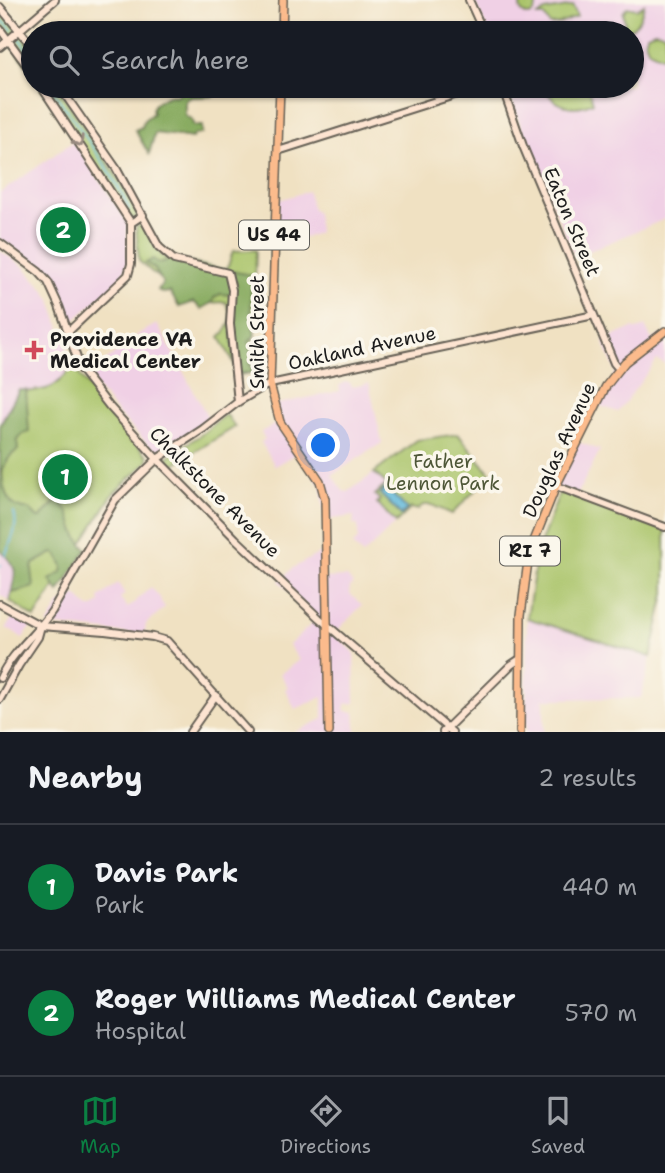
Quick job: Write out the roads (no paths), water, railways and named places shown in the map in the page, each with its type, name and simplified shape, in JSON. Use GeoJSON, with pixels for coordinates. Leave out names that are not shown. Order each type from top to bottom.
{"type":"FeatureCollection","features":[{"type":"Feature","properties":{"kind":"main road"},"geometry":{"type":"LineString","coordinates":[[282,21],[283,0]]}},
{"type":"Feature","properties":{"kind":"main road","name":"Smith Street"},"geometry":{"type":"LineString","coordinates":[[280,98],[270,384],[280,422],[324,492],[329,732]]}},
{"type":"Feature","properties":{"kind":"main road","name":"Douglas Avenue"},"geometry":{"type":"LineString","coordinates":[[520,732],[521,615],[528,561],[534,541],[556,486],[601,393],[633,355],[665,331]]}},
{"type":"Feature","properties":{"kind":"street"},"geometry":{"type":"LineString","coordinates":[[30,21],[55,0]]}},
{"type":"Feature","properties":{"kind":"street"},"geometry":{"type":"LineString","coordinates":[[469,0],[479,21]]}},
{"type":"Feature","properties":{"kind":"street"},"geometry":{"type":"LineString","coordinates":[[0,7],[20,30],[0,47]]}},
{"type":"Feature","properties":{"kind":"street"},"geometry":{"type":"LineString","coordinates":[[0,29],[21,56]]}},
{"type":"Feature","properties":{"kind":"street"},"geometry":{"type":"LineString","coordinates":[[49,98],[131,223],[131,264],[128,275],[68,332]]}},
{"type":"Feature","properties":{"kind":"street"},"geometry":{"type":"LineString","coordinates":[[67,98],[116,168],[159,247],[169,256],[228,273],[232,290],[230,324],[238,402]]}},
{"type":"Feature","properties":{"kind":"street"},"geometry":{"type":"LineString","coordinates":[[278,151],[445,98]]}},
{"type":"Feature","properties":{"kind":"street","name":"Eaton Street"},"geometry":{"type":"LineString","coordinates":[[506,98],[523,146],[614,363],[619,369]]}},
{"type":"Feature","properties":{"kind":"street"},"geometry":{"type":"LineString","coordinates":[[131,223],[143,215]]}},
{"type":"Feature","properties":{"kind":"street","name":"Chalkstone Avenue"},"geometry":{"type":"LineString","coordinates":[[0,243],[48,282],[81,370],[110,407],[236,539],[327,625],[448,731]]}},
{"type":"Feature","properties":{"kind":"street","name":"Oakland Avenue"},"geometry":{"type":"LineString","coordinates":[[41,626],[115,500],[157,458],[238,402],[270,384],[594,315]]}},
{"type":"Feature","properties":{"kind":"street"},"geometry":{"type":"LineString","coordinates":[[556,486],[665,527]]}},
{"type":"Feature","properties":{"kind":"street"},"geometry":{"type":"LineString","coordinates":[[0,604],[41,626],[161,638],[174,648],[248,732]]}},
{"type":"Feature","properties":{"kind":"street"},"geometry":{"type":"LineString","coordinates":[[0,678],[32,632],[41,626]]}},
{"type":"Feature","properties":{"kind":"street"},"geometry":{"type":"LineString","coordinates":[[0,699],[38,637],[41,626]]}},
{"type":"Feature","properties":{"kind":"street"},"geometry":{"type":"LineString","coordinates":[[448,731],[511,665],[520,659]]}},
{"type":"Feature","properties":{"kind":"street"},"geometry":{"type":"LineString","coordinates":[[11,661],[19,665]]}},
{"type":"Feature","properties":{"kind":"street"},"geometry":{"type":"LineString","coordinates":[[190,732],[216,695]]}},
{"type":"Feature","properties":{"kind":"water"},"geometry":{"type":"Polygon","coordinates":[[[386,488],[407,509],[401,515],[380,494],[386,488]]]}},
{"type":"Feature","properties":{"kind":"waterway"},"geometry":{"type":"LineString","coordinates":[[0,18],[12,30]]}},
{"type":"Feature","properties":{"kind":"waterway"},"geometry":{"type":"LineString","coordinates":[[58,98],[102,161],[129,209]]}},
{"type":"Feature","properties":{"kind":"waterway"},"geometry":{"type":"LineString","coordinates":[[5,556],[15,530],[14,513]]}},
{"type":"Feature","properties":{"kind":"place","name":"Roger Williams Medical Center"},"geometry":{"type":"Point","coordinates":[63,230]}},
{"type":"Feature","properties":{"kind":"place","name":"Providence VA Medical Center"},"geometry":{"type":"Point","coordinates":[34,350]}},
{"type":"Feature","properties":{"kind":"place","name":"Davis Park"},"geometry":{"type":"Point","coordinates":[65,477]}},
{"type":"Feature","properties":{"kind":"park label","name":"Father Lennon Park"},"geometry":{"type":"Point","coordinates":[443,472]}}]}
